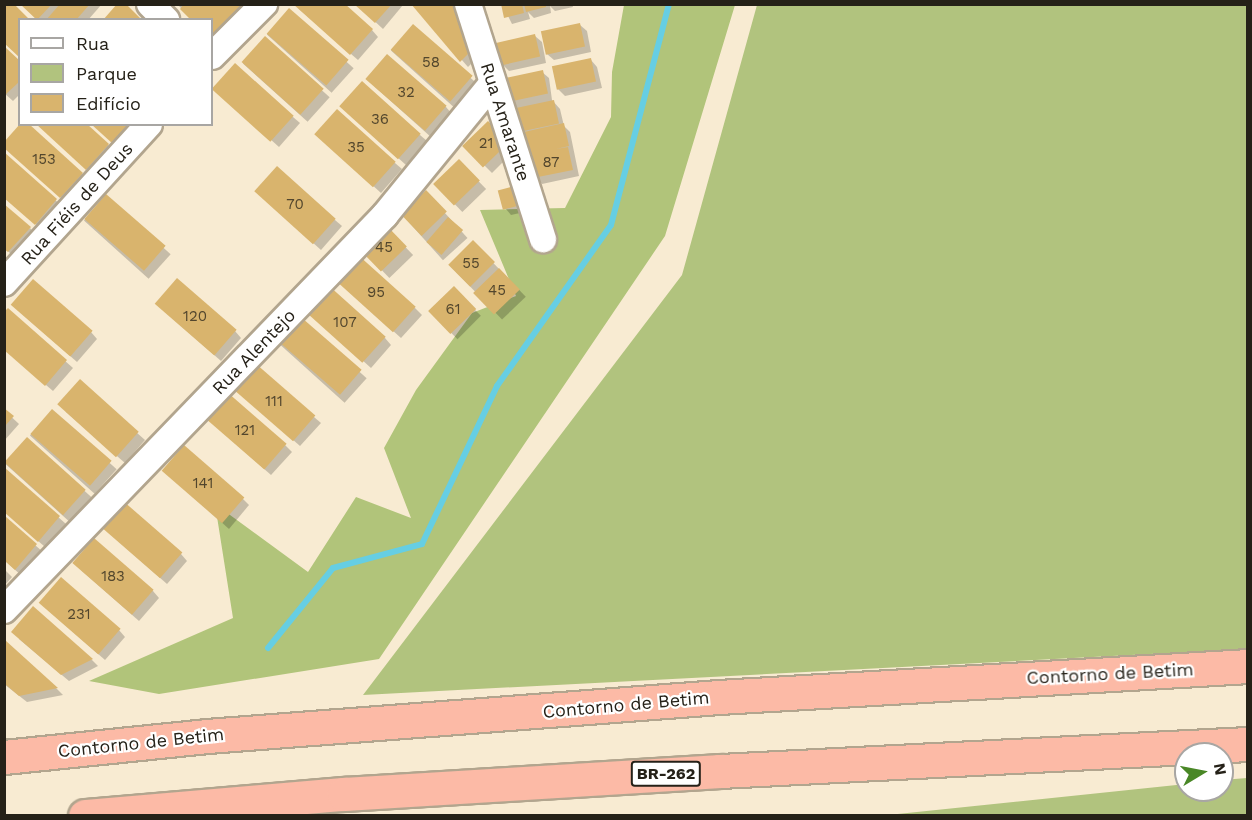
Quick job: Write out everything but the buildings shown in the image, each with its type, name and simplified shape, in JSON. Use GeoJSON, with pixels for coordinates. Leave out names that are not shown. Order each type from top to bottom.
{"type":"FeatureCollection","features":[{"type":"Feature","properties":{"kind":"highway","name":"Contorno de Betim"},"geometry":{"type":"LineString","coordinates":[[4,757],[207,736],[719,697],[1248,666]]}},
{"type":"Feature","properties":{"kind":"highway","name":"BR-262"},"geometry":{"type":"LineString","coordinates":[[85,816],[344,794],[708,772],[1248,744]]}},
{"type":"Feature","properties":{"kind":"street"},"geometry":{"type":"LineString","coordinates":[[150,4],[164,18]]}},
{"type":"Feature","properties":{"kind":"street"},"geometry":{"type":"LineString","coordinates":[[213,55],[264,4]]}},
{"type":"Feature","properties":{"kind":"street","name":"Rua Amarante"},"geometry":{"type":"LineString","coordinates":[[468,4],[543,239]]}},
{"type":"Feature","properties":{"kind":"street","name":"Rua Alentejo"},"geometry":{"type":"LineString","coordinates":[[4,610],[385,215],[492,84]]}},
{"type":"Feature","properties":{"kind":"street","name":"Rua Fiéis de Deus"},"geometry":{"type":"LineString","coordinates":[[4,283],[147,126]]}},
{"type":"Feature","properties":{"kind":"green space"},"geometry":{"type":"Polygon","coordinates":[[[624,5],[735,5],[665,236],[379,659],[159,694],[89,681],[233,618],[215,504],[308,572],[356,497],[411,518],[384,448],[416,390],[472,313],[516,296],[480,210],[565,208],[611,117],[612,72],[624,5]]]}},
{"type":"Feature","properties":{"kind":"green space"},"geometry":{"type":"Polygon","coordinates":[[[757,5],[1247,5],[1247,649],[363,695],[682,275],[757,5]]]}},
{"type":"Feature","properties":{"kind":"green space"},"geometry":{"type":"Polygon","coordinates":[[[1247,778],[1247,815],[888,815],[1174,785],[1174,802],[1234,802],[1234,779],[1247,778]]]}},
{"type":"Feature","properties":{"kind":"waterway"},"geometry":{"type":"LineString","coordinates":[[268,648],[333,568],[422,544],[497,386],[611,225],[669,4]]}}]}
